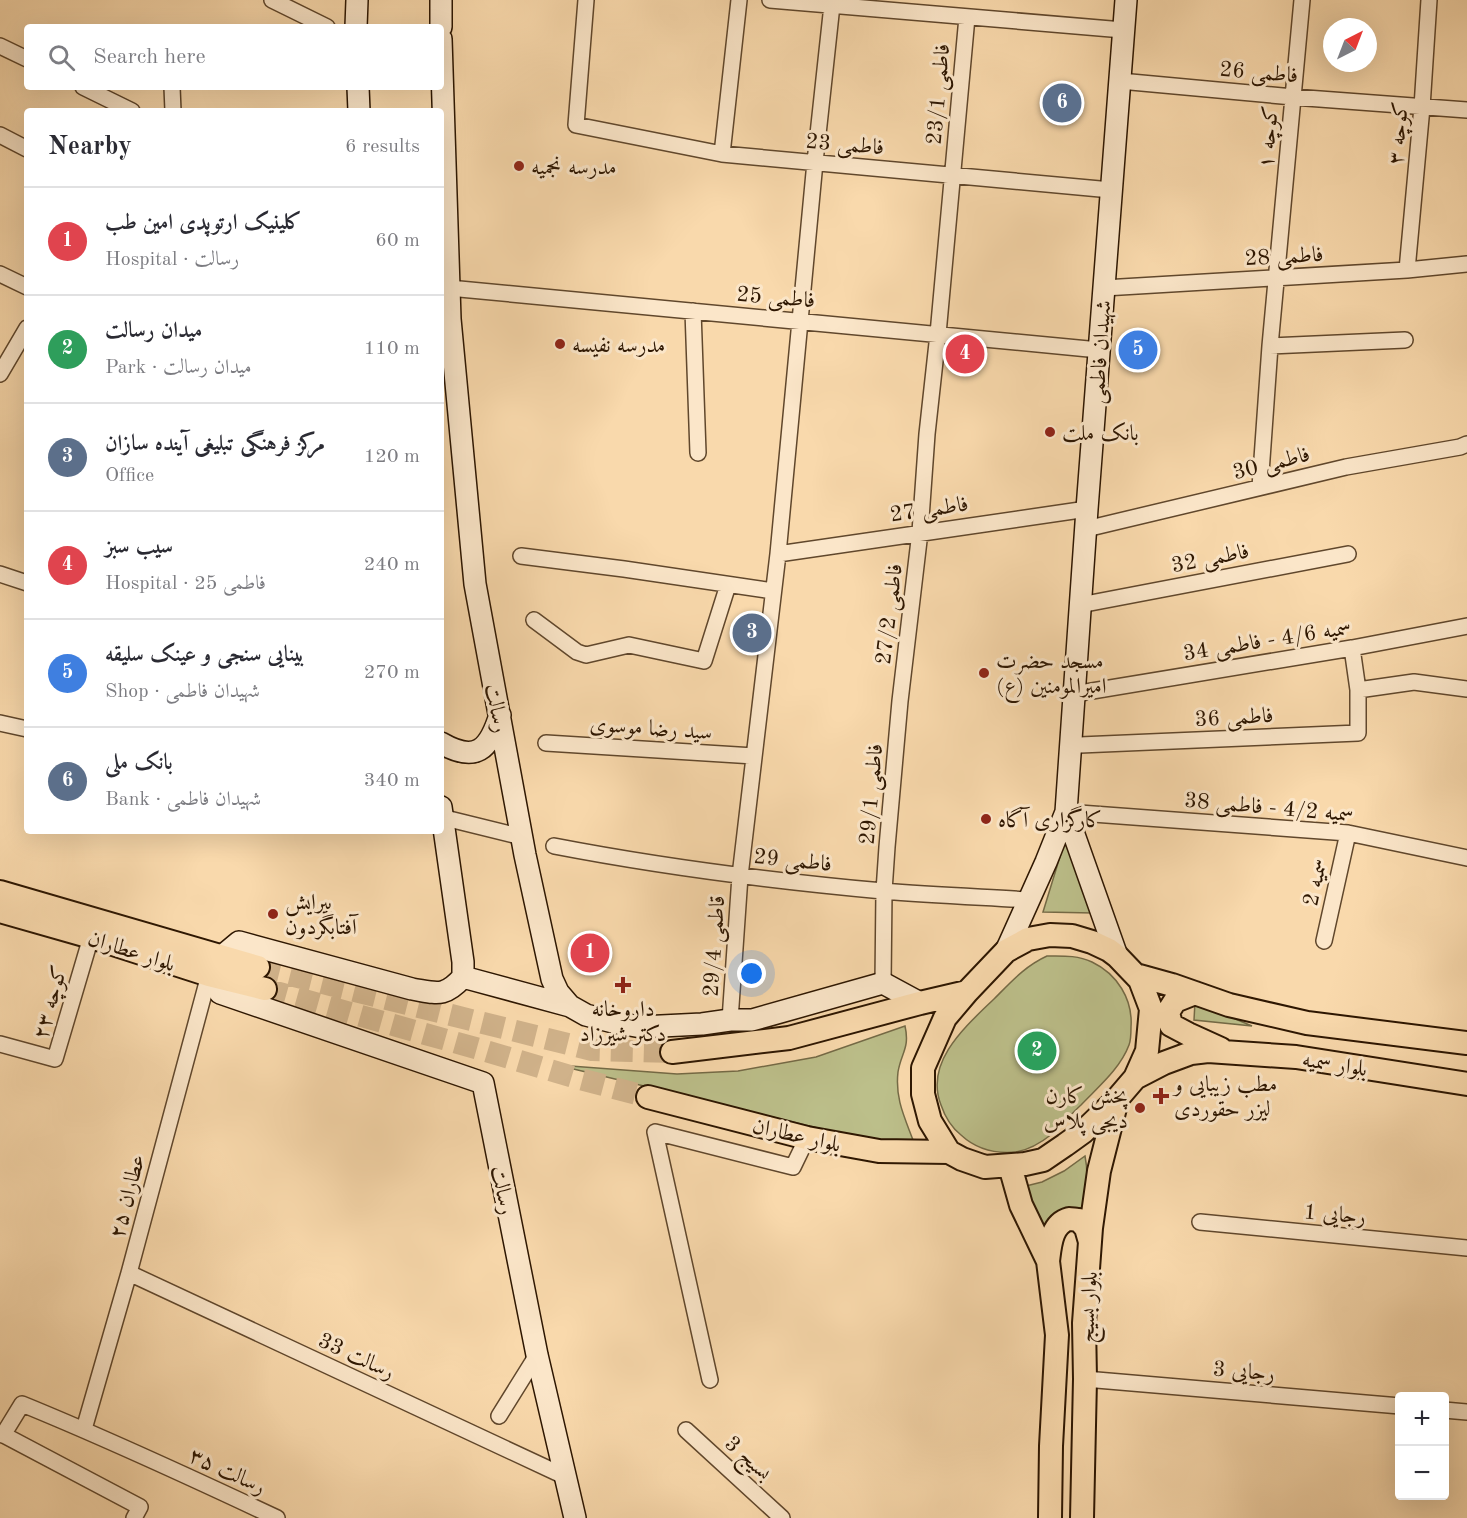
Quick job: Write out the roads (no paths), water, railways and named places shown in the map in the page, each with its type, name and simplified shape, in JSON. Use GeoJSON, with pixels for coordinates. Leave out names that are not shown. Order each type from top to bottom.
{"type":"FeatureCollection","features":[{"type":"Feature","properties":{"kind":"main road","name":"بلوار عطاران"},"geometry":{"type":"LineString","coordinates":[[0,892],[215,966],[265,989]]}},
{"type":"Feature","properties":{"kind":"main road","name":"بلوار عطاران"},"geometry":{"type":"LineString","coordinates":[[0,911],[91,937],[215,966],[258,967]]}},
{"type":"Feature","properties":{"kind":"main road"},"geometry":{"type":"LineString","coordinates":[[1050,934],[1072,936],[1092,942],[1117,956],[1140,980],[1151,1009],[1147,1051],[1135,1078],[1118,1099],[1083,1132],[1043,1160],[1010,1166],[985,1167],[949,1152],[930,1121],[923,1094],[923,1068],[945,1018],[967,992],[1006,951],[1028,939],[1050,934]]}},
{"type":"Feature","properties":{"kind":"main road","name":"بلوار سمیه"},"geometry":{"type":"LineString","coordinates":[[1136,975],[1229,1005],[1307,1023],[1467,1043]]}},
{"type":"Feature","properties":{"kind":"main road"},"geometry":{"type":"LineString","coordinates":[[672,1052],[789,1038],[967,992]]}},
{"type":"Feature","properties":{"kind":"main road"},"geometry":{"type":"LineString","coordinates":[[1195,993],[1175,1001],[1168,1012],[1171,1025],[1226,1051]]}},
{"type":"Feature","properties":{"kind":"main road","name":"بلوار سمیه"},"geometry":{"type":"LineString","coordinates":[[1135,1078],[1164,1063],[1191,1053],[1226,1051],[1296,1057],[1467,1084]]}},
{"type":"Feature","properties":{"kind":"main road","name":"بلوار عطاران"},"geometry":{"type":"LineString","coordinates":[[648,1097],[807,1138],[879,1151],[949,1152]]}},
{"type":"Feature","properties":{"kind":"main road","name":"بلوار بسیج"},"geometry":{"type":"LineString","coordinates":[[1082,1518],[1084,1323],[1090,1242],[1099,1171],[1118,1099]]}},
{"type":"Feature","properties":{"kind":"main road","name":"بلوار بسیج"},"geometry":{"type":"LineString","coordinates":[[1010,1166],[1021,1205],[1048,1261],[1057,1335],[1050,1518]]}},
{"type":"Feature","properties":{"kind":"main road"},"geometry":{"type":"LineString","coordinates":[[1048,1261],[1051,1238],[1056,1228],[1068,1219],[1079,1220],[1086,1228],[1090,1242]]}},
{"type":"Feature","properties":{"kind":"street"},"geometry":{"type":"LineString","coordinates":[[272,0],[321,24]]}},
{"type":"Feature","properties":{"kind":"street"},"geometry":{"type":"LineString","coordinates":[[356,24],[357,0]]}},
{"type":"Feature","properties":{"kind":"street"},"geometry":{"type":"LineString","coordinates":[[441,0],[441,24]]}},
{"type":"Feature","properties":{"kind":"street","name":"فاطمی 23"},"geometry":{"type":"LineString","coordinates":[[586,0],[576,125],[722,154],[1111,190]]}},
{"type":"Feature","properties":{"kind":"street"},"geometry":{"type":"LineString","coordinates":[[722,154],[738,0]]}},
{"type":"Feature","properties":{"kind":"street"},"geometry":{"type":"LineString","coordinates":[[770,0],[1123,30]]}},
{"type":"Feature","properties":{"kind":"street","name":"شهیدان فاطمی"},"geometry":{"type":"LineString","coordinates":[[1066,812],[1125,0]]}},
{"type":"Feature","properties":{"kind":"street","name":"کوچه ۱"},"geometry":{"type":"LineString","coordinates":[[1260,487],[1270,346],[1302,0]]}},
{"type":"Feature","properties":{"kind":"street","name":"کوچه ۳"},"geometry":{"type":"LineString","coordinates":[[1407,270],[1429,0]]}},
{"type":"Feature","properties":{"kind":"street","name":"قاطمی 29/4"},"geometry":{"type":"LineString","coordinates":[[730,1020],[740,876],[778,554],[814,162],[832,5]]}},
{"type":"Feature","properties":{"kind":"street","name":"فاطمی 23/1"},"geometry":{"type":"LineString","coordinates":[[938,334],[966,17]]}},
{"type":"Feature","properties":{"kind":"street"},"geometry":{"type":"LineString","coordinates":[[0,46],[24,58]]}},
{"type":"Feature","properties":{"kind":"street","name":"فاطمی 26"},"geometry":{"type":"LineString","coordinates":[[1119,81],[1467,110]]}},
{"type":"Feature","properties":{"kind":"street"},"geometry":{"type":"LineString","coordinates":[[89,90],[126,108]]}},
{"type":"Feature","properties":{"kind":"street"},"geometry":{"type":"LineString","coordinates":[[172,90],[173,108]]}},
{"type":"Feature","properties":{"kind":"street"},"geometry":{"type":"LineString","coordinates":[[358,90],[359,108]]}},
{"type":"Feature","properties":{"kind":"street","name":"رسالت"},"geometry":{"type":"LineString","coordinates":[[443,90],[443,108]]}},
{"type":"Feature","properties":{"kind":"street","name":"رسالت"},"geometry":{"type":"LineString","coordinates":[[444,132],[450,320],[475,584],[522,837],[552,979],[558,992],[570,1006]]}},
{"type":"Feature","properties":{"kind":"street"},"geometry":{"type":"LineString","coordinates":[[0,135],[24,147]]}},
{"type":"Feature","properties":{"kind":"street","name":"فاطمی 28"},"geometry":{"type":"LineString","coordinates":[[1104,288],[1407,270],[1467,264]]}},
{"type":"Feature","properties":{"kind":"street"},"geometry":{"type":"LineString","coordinates":[[0,274],[24,286]]}},
{"type":"Feature","properties":{"kind":"street","name":"فاطمی 25"},"geometry":{"type":"LineString","coordinates":[[449,288],[1099,350]]}},
{"type":"Feature","properties":{"kind":"street"},"geometry":{"type":"LineString","coordinates":[[693,311],[698,453]]}},
{"type":"Feature","properties":{"kind":"street"},"geometry":{"type":"LineString","coordinates":[[0,374],[24,333]]}},
{"type":"Feature","properties":{"kind":"street","name":"فاطمی 27/2"},"geometry":{"type":"LineString","coordinates":[[900,701],[920,532],[927,434],[938,334]]}},
{"type":"Feature","properties":{"kind":"street"},"geometry":{"type":"LineString","coordinates":[[1270,346],[1405,340]]}},
{"type":"Feature","properties":{"kind":"street","name":"فاطمی 30"},"geometry":{"type":"LineString","coordinates":[[1086,519],[1260,487],[1346,466],[1467,444]]}},
{"type":"Feature","properties":{"kind":"street","name":"فاطمی 27"},"geometry":{"type":"LineString","coordinates":[[778,554],[920,532],[1086,519]]}},
{"type":"Feature","properties":{"kind":"street","name":"فاطمی 32"},"geometry":{"type":"LineString","coordinates":[[1080,605],[1348,554]]}},
{"type":"Feature","properties":{"kind":"street"},"geometry":{"type":"LineString","coordinates":[[521,556],[773,591]]}},
{"type":"Feature","properties":{"kind":"street"},"geometry":{"type":"LineString","coordinates":[[0,574],[24,582]]}},
{"type":"Feature","properties":{"kind":"street"},"geometry":{"type":"LineString","coordinates":[[534,620],[577,652],[586,654],[629,645],[704,661],[728,585]]}},
{"type":"Feature","properties":{"kind":"street","name":"سمیه 4/6 - فاطمی 34"},"geometry":{"type":"LineString","coordinates":[[1074,691],[1080,693],[1352,648],[1467,626]]}},
{"type":"Feature","properties":{"kind":"street"},"geometry":{"type":"LineString","coordinates":[[1352,648],[1358,690],[1414,682],[1467,689]]}},
{"type":"Feature","properties":{"kind":"street","name":"فاطمی 36"},"geometry":{"type":"LineString","coordinates":[[1070,744],[1358,733],[1358,690]]}},
{"type":"Feature","properties":{"kind":"street","name":"فاطمی 29/1"},"geometry":{"type":"LineString","coordinates":[[883,982],[884,891],[900,701]]}},
{"type":"Feature","properties":{"kind":"street"},"geometry":{"type":"LineString","coordinates":[[444,745],[468,753],[484,747],[494,733],[500,715]]}},
{"type":"Feature","properties":{"kind":"street"},"geometry":{"type":"LineString","coordinates":[[0,723],[24,728]]}},
{"type":"Feature","properties":{"kind":"street","name":"سید رضا موسوی"},"geometry":{"type":"LineString","coordinates":[[546,743],[754,756]]}},
{"type":"Feature","properties":{"kind":"street"},"geometry":{"type":"LineString","coordinates":[[1006,951],[1066,812]]}},
{"type":"Feature","properties":{"kind":"street"},"geometry":{"type":"LineString","coordinates":[[1066,812],[1117,956]]}},
{"type":"Feature","properties":{"kind":"street","name":"سمیه 4/2 - فاطمی 38"},"geometry":{"type":"LineString","coordinates":[[1066,812],[1348,833],[1467,858]]}},
{"type":"Feature","properties":{"kind":"street"},"geometry":{"type":"LineString","coordinates":[[444,815],[522,837]]}},
{"type":"Feature","properties":{"kind":"street"},"geometry":{"type":"LineString","coordinates":[[215,966],[239,942],[412,989],[441,993],[453,988],[463,977],[460,935],[444,827]]}},
{"type":"Feature","properties":{"kind":"street","name":"سمیه 2"},"geometry":{"type":"LineString","coordinates":[[1324,941],[1348,833]]}},
{"type":"Feature","properties":{"kind":"street","name":"فاطمی 29"},"geometry":{"type":"LineString","coordinates":[[554,846],[628,860],[740,876],[884,891],[1029,900]]}},
{"type":"Feature","properties":{"kind":"street","name":"کوچه ۲۳"},"geometry":{"type":"LineString","coordinates":[[0,1044],[55,1059],[91,937]]}},
{"type":"Feature","properties":{"kind":"street","name":"رسالت"},"geometry":{"type":"LineString","coordinates":[[215,966],[220,993],[483,1083],[537,1355],[574,1518]]}},
{"type":"Feature","properties":{"kind":"street","name":"عطاران ۲۵"},"geometry":{"type":"LineString","coordinates":[[84,1429],[215,966]]}},
{"type":"Feature","properties":{"kind":"street"},"geometry":{"type":"LineString","coordinates":[[463,977],[570,1006],[586,1015],[641,1027],[752,1020],[883,982],[920,1003]]}},
{"type":"Feature","properties":{"kind":"street"},"geometry":{"type":"LineString","coordinates":[[710,1380],[655,1132],[793,1167],[807,1138]]}},
{"type":"Feature","properties":{"kind":"street","name":"رجایی 1"},"geometry":{"type":"LineString","coordinates":[[1200,1222],[1467,1248]]}},
{"type":"Feature","properties":{"kind":"street","name":"رسالت 33"},"geometry":{"type":"LineString","coordinates":[[129,1273],[566,1477]]}},
{"type":"Feature","properties":{"kind":"street"},"geometry":{"type":"LineString","coordinates":[[499,1416],[537,1355]]}},
{"type":"Feature","properties":{"kind":"street","name":"رجایی 3"},"geometry":{"type":"LineString","coordinates":[[1085,1378],[1395,1406]]}},
{"type":"Feature","properties":{"kind":"street","name":"رسالت ۳۵"},"geometry":{"type":"LineString","coordinates":[[2,1434],[22,1404],[161,1463],[277,1518]]}},
{"type":"Feature","properties":{"kind":"street"},"geometry":{"type":"LineString","coordinates":[[1449,1410],[1467,1412]]}},
{"type":"Feature","properties":{"kind":"street","name":"بسیج 3"},"geometry":{"type":"LineString","coordinates":[[686,1430],[782,1518]]}},
{"type":"Feature","properties":{"kind":"street"},"geometry":{"type":"LineString","coordinates":[[2,1434],[137,1512]]}},
{"type":"Feature","properties":{"kind":"tunnel"},"geometry":{"type":"LineString","coordinates":[[258,967],[592,1050],[672,1052]]}},
{"type":"Feature","properties":{"kind":"tunnel"},"geometry":{"type":"LineString","coordinates":[[265,989],[648,1097]]}},
{"type":"Feature","properties":{"kind":"place","name":"بانک ملی"},"geometry":{"type":"Point","coordinates":[1062,103]}},
{"type":"Feature","properties":{"kind":"place","name":"مدرسه نجمیه"},"geometry":{"type":"Point","coordinates":[519,166]}},
{"type":"Feature","properties":{"kind":"place","name":"مدرسه نفیسه"},"geometry":{"type":"Point","coordinates":[560,344]}},
{"type":"Feature","properties":{"kind":"place","name":"بینایی سنجی و عینک سلیقه"},"geometry":{"type":"Point","coordinates":[1138,350]}},
{"type":"Feature","properties":{"kind":"place","name":"سیب سبز"},"geometry":{"type":"Point","coordinates":[965,354]}},
{"type":"Feature","properties":{"kind":"place","name":"بانک ملت"},"geometry":{"type":"Point","coordinates":[1050,432]}},
{"type":"Feature","properties":{"kind":"place","name":"مرکز فرهنگی تبلیغی آینده سازان"},"geometry":{"type":"Point","coordinates":[752,633]}},
{"type":"Feature","properties":{"kind":"place","name":"مسجد حضرت امیرالمومنین (ع)"},"geometry":{"type":"Point","coordinates":[984,673]}},
{"type":"Feature","properties":{"kind":"place","name":"کارگزاری آگاه"},"geometry":{"type":"Point","coordinates":[986,819]}},
{"type":"Feature","properties":{"kind":"place","name":"پیرایش آفتابگردون"},"geometry":{"type":"Point","coordinates":[273,914]}},
{"type":"Feature","properties":{"kind":"place","name":"کلینیک ارتوپدی امین طب"},"geometry":{"type":"Point","coordinates":[590,953]}},
{"type":"Feature","properties":{"kind":"place","name":"داروخانه دکتر شیرزاد"},"geometry":{"type":"Point","coordinates":[623,985]}},
{"type":"Feature","properties":{"kind":"place","name":"میدان رسالت"},"geometry":{"type":"Point","coordinates":[1037,1051]}},
{"type":"Feature","properties":{"kind":"place","name":"مطب زیبایی و لیزر حقوردی"},"geometry":{"type":"Point","coordinates":[1161,1096]}},
{"type":"Feature","properties":{"kind":"place","name":"پخش کارن دیجی پلاس"},"geometry":{"type":"Point","coordinates":[1140,1108]}}]}
